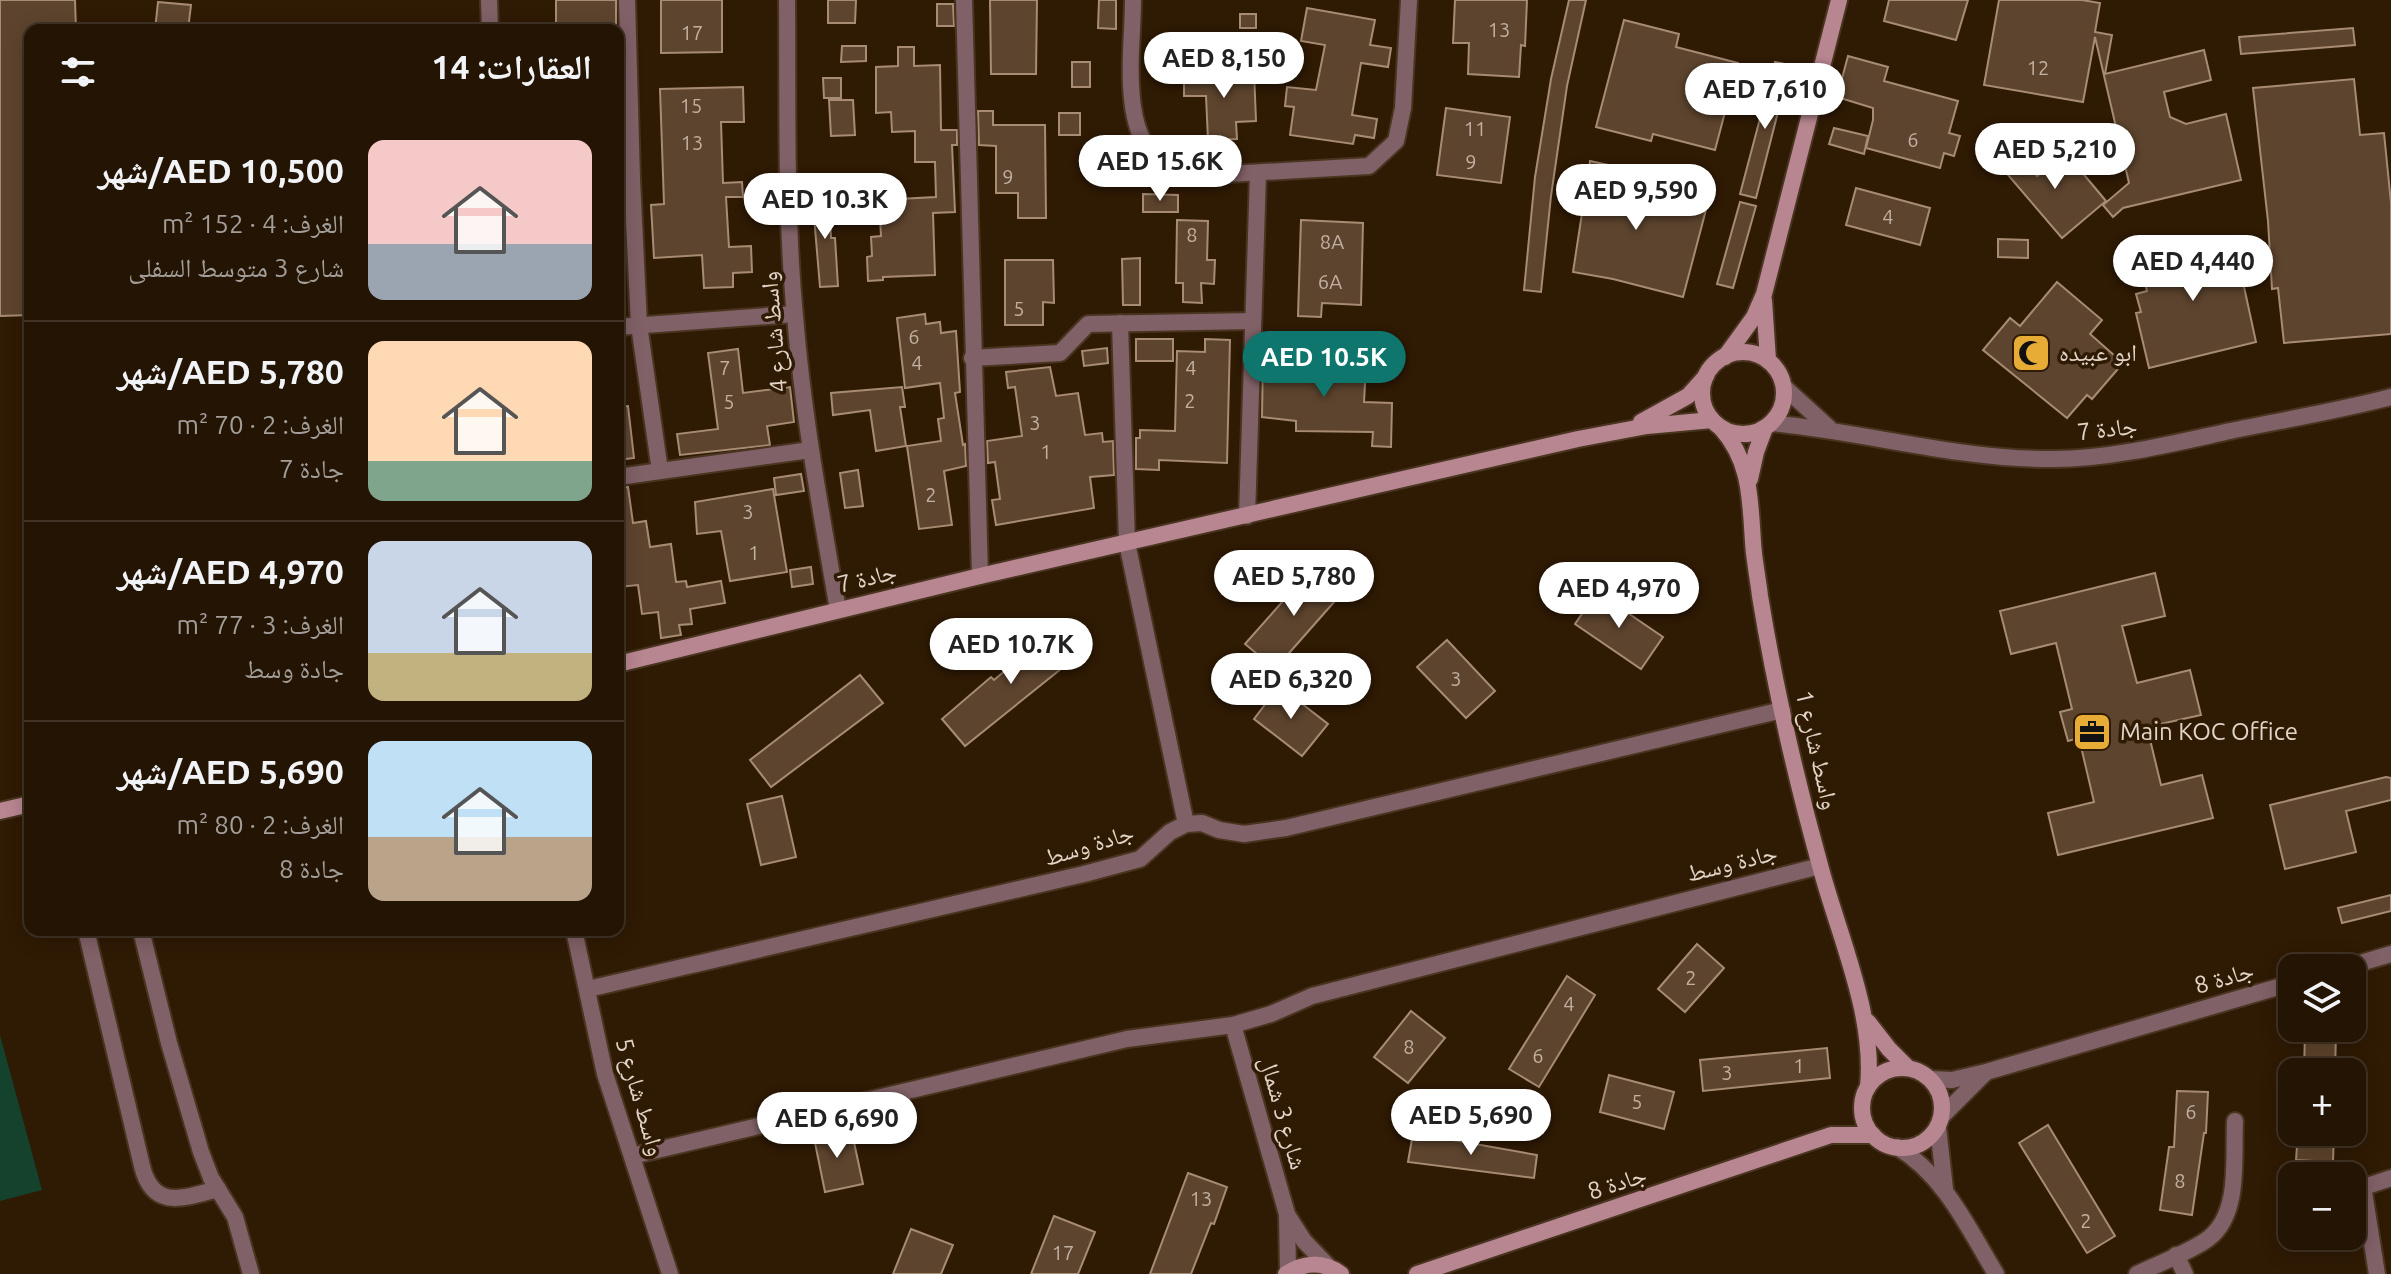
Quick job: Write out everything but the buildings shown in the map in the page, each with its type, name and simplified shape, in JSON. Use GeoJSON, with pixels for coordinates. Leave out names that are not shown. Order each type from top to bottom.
{"type":"FeatureCollection","features":[{"type":"Feature","properties":{"kind":"main road"},"geometry":{"type":"LineString","coordinates":[[1725,357],[1747,352],[1768,360],[1781,377],[1784,400],[1768,426],[1743,434],[1717,424],[1703,399],[1706,376],[1725,357],[1754,317],[1764,294],[1839,0]]}},
{"type":"Feature","properties":{"kind":"main road"},"geometry":{"type":"LineString","coordinates":[[1764,294],[1768,360]]}},
{"type":"Feature","properties":{"kind":"main road","name":"جادة 7"},"geometry":{"type":"LineString","coordinates":[[1625,429],[1688,396],[1706,376]]}},
{"type":"Feature","properties":{"kind":"main road","name":"جادة 7"},"geometry":{"type":"LineString","coordinates":[[624,664],[980,576],[1625,429],[1690,420],[1717,424]]}},
{"type":"Feature","properties":{"kind":"main road","name":"واسط شارع 1"},"geometry":{"type":"LineString","coordinates":[[1717,424],[1738,450],[1749,488],[1760,596],[1782,710],[1820,866],[1865,1017],[1870,1059],[1868,1087]]}},
{"type":"Feature","properties":{"kind":"main road","name":"واسط شارع 1"},"geometry":{"type":"LineString","coordinates":[[1749,488],[1756,452],[1768,426]]}},
{"type":"Feature","properties":{"kind":"main road"},"geometry":{"type":"LineString","coordinates":[[0,811],[24,805]]}},
{"type":"Feature","properties":{"kind":"main road","name":"واسط شارع 1"},"geometry":{"type":"LineString","coordinates":[[1865,1017],[1880,1039],[1908,1068]]}},
{"type":"Feature","properties":{"kind":"main road"},"geometry":{"type":"LineString","coordinates":[[1908,1068],[1931,1079],[1942,1103],[1940,1122],[1920,1143],[1897,1147],[1873,1135],[1864,1121],[1862,1105],[1868,1087],[1885,1072],[1908,1068]]}},
{"type":"Feature","properties":{"kind":"main road","name":"جادة 8"},"geometry":{"type":"LineString","coordinates":[[1831,1135],[1862,1105]]}},
{"type":"Feature","properties":{"kind":"main road","name":"جادة 8"},"geometry":{"type":"LineString","coordinates":[[1417,1274],[1831,1135],[1873,1135]]}},
{"type":"Feature","properties":{"kind":"main road"},"geometry":{"type":"LineString","coordinates":[[1287,1273],[1302,1265],[1339,1271]]}},
{"type":"Feature","properties":{"kind":"street"},"geometry":{"type":"LineString","coordinates":[[489,0],[490,24]]}},
{"type":"Feature","properties":{"kind":"street"},"geometry":{"type":"LineString","coordinates":[[627,0],[639,325],[660,471]]}},
{"type":"Feature","properties":{"kind":"street","name":"واسط شارع 4"},"geometry":{"type":"LineString","coordinates":[[787,0],[788,167],[794,314],[810,450],[838,610]]}},
{"type":"Feature","properties":{"kind":"street"},"geometry":{"type":"LineString","coordinates":[[964,0],[980,576]]}},
{"type":"Feature","properties":{"kind":"street"},"geometry":{"type":"LineString","coordinates":[[1133,0],[1135,124],[1147,151],[1166,168],[1194,176],[1369,166],[1396,141],[1403,108],[1409,0]]}},
{"type":"Feature","properties":{"kind":"street"},"geometry":{"type":"LineString","coordinates":[[1247,516],[1258,174]]}},
{"type":"Feature","properties":{"kind":"street"},"geometry":{"type":"LineString","coordinates":[[624,326],[794,314]]}},
{"type":"Feature","properties":{"kind":"street"},"geometry":{"type":"LineString","coordinates":[[972,358],[1060,353],[1088,324],[1253,321]]}},
{"type":"Feature","properties":{"kind":"street"},"geometry":{"type":"LineString","coordinates":[[1120,323],[1127,543],[1186,824],[1202,823],[1219,830],[1244,834],[1286,828],[1782,710]]}},
{"type":"Feature","properties":{"kind":"street","name":"جادة 7"},"geometry":{"type":"LineString","coordinates":[[1784,387],[1829,428]]}},
{"type":"Feature","properties":{"kind":"street","name":"جادة 7"},"geometry":{"type":"LineString","coordinates":[[1768,426],[1829,428],[1958,453],[2058,460],[2155,447],[2390,398]]}},
{"type":"Feature","properties":{"kind":"street"},"geometry":{"type":"LineString","coordinates":[[624,476],[810,450]]}},
{"type":"Feature","properties":{"kind":"street","name":"جادة وسط"},"geometry":{"type":"LineString","coordinates":[[588,989],[1112,867],[1140,859],[1170,832],[1186,824]]}},
{"type":"Feature","properties":{"kind":"street","name":"جادة وسط"},"geometry":{"type":"LineString","coordinates":[[632,1156],[1127,1039],[1233,1025],[1271,1014],[1312,996],[1820,866]]}},
{"type":"Feature","properties":{"kind":"street"},"geometry":{"type":"LineString","coordinates":[[87,936],[148,1184],[154,1191],[172,1199],[218,1189]]}},
{"type":"Feature","properties":{"kind":"street"},"geometry":{"type":"LineString","coordinates":[[142,936],[177,1075],[206,1165],[235,1217],[251,1274]]}},
{"type":"Feature","properties":{"kind":"street","name":"واسط شارع 5"},"geometry":{"type":"LineString","coordinates":[[575,936],[605,1074],[670,1274]]}},
{"type":"Feature","properties":{"kind":"street"},"geometry":{"type":"LineString","coordinates":[[2366,961],[2391,954]]}},
{"type":"Feature","properties":{"kind":"street","name":"جادة 8"},"geometry":{"type":"LineString","coordinates":[[1931,1079],[1952,1080],[1986,1072],[2278,987]]}},
{"type":"Feature","properties":{"kind":"street","name":"شارع 3 شمال"},"geometry":{"type":"LineString","coordinates":[[1233,1025],[1287,1214],[1287,1273]]}},
{"type":"Feature","properties":{"kind":"street","name":"جادة 8"},"geometry":{"type":"LineString","coordinates":[[1940,1122],[1986,1072]]}},
{"type":"Feature","properties":{"kind":"street"},"geometry":{"type":"LineString","coordinates":[[2137,1274],[2207,1240],[2224,1220],[2231,1196],[2235,1121]]}},
{"type":"Feature","properties":{"kind":"street"},"geometry":{"type":"LineString","coordinates":[[1940,1122],[1945,1191]]}},
{"type":"Feature","properties":{"kind":"street"},"geometry":{"type":"LineString","coordinates":[[1897,1147],[1924,1166],[1945,1191],[1996,1274]]}},
{"type":"Feature","properties":{"kind":"street"},"geometry":{"type":"LineString","coordinates":[[2366,1186],[2391,1178]]}},
{"type":"Feature","properties":{"kind":"street","name":"شارع 3 شمال"},"geometry":{"type":"LineString","coordinates":[[1287,1214],[1304,1241],[1339,1271]]}},
{"type":"Feature","properties":{"kind":"street"},"geometry":{"type":"LineString","coordinates":[[2366,1224],[2377,1274]]}},
{"type":"Feature","properties":{"kind":"street"},"geometry":{"type":"LineString","coordinates":[[2176,1255],[2185,1274]]}},
{"type":"Feature","properties":{"kind":"green space"},"geometry":{"type":"Polygon","coordinates":[[[0,1035],[42,1190],[0,1201],[0,1035]]]}},
{"type":"Feature","properties":{"kind":"place","name":"ابو عبيده"},"geometry":{"type":"Point","coordinates":[2031,353]}},
{"type":"Feature","properties":{"kind":"place","name":"Main KOC Office"},"geometry":{"type":"Point","coordinates":[2092,732]}}]}
